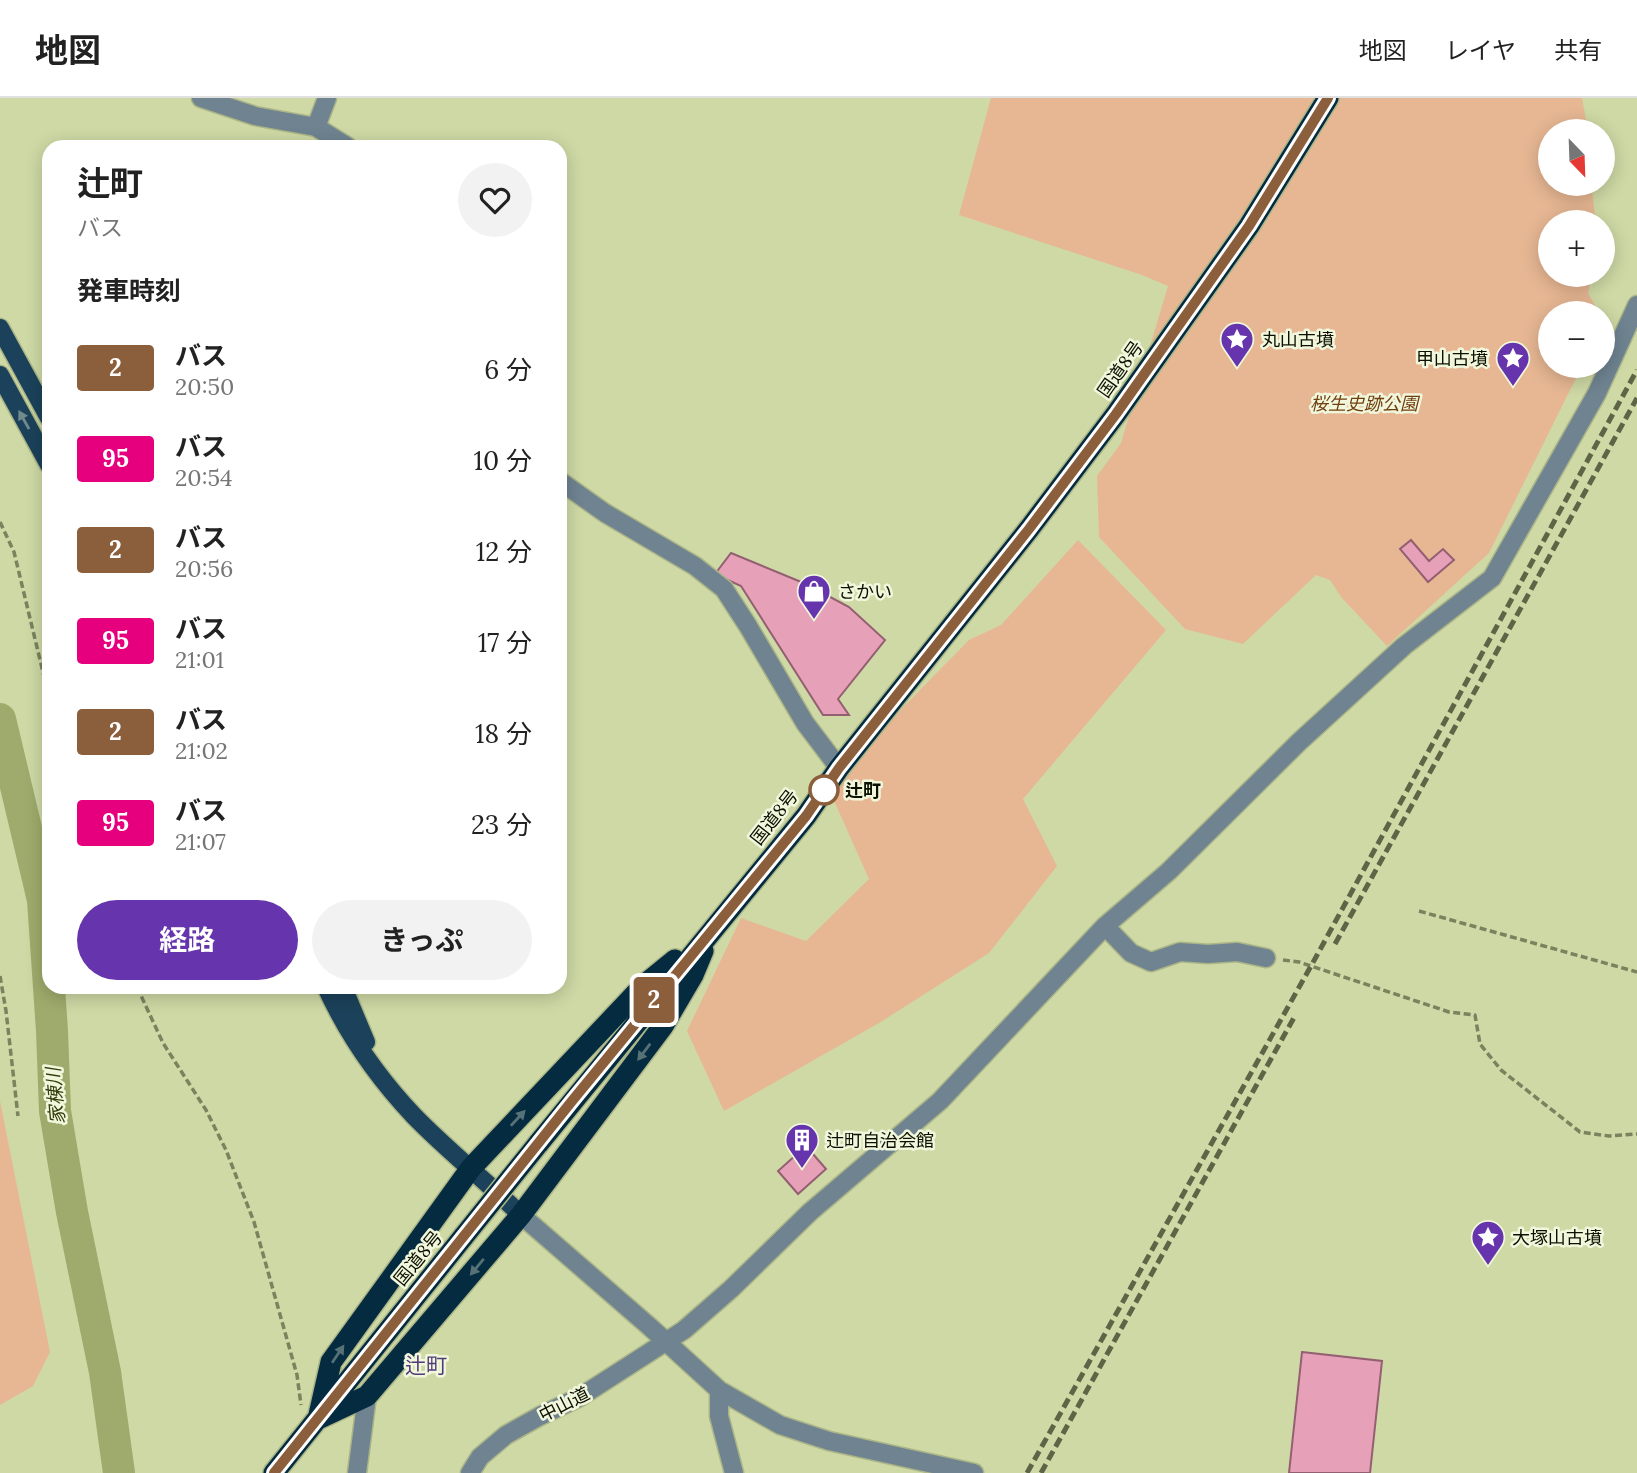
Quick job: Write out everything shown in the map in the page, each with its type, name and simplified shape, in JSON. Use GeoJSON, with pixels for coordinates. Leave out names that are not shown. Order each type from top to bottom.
{"type":"FeatureCollection","features":[{"type":"Feature","properties":{"kind":"highway","name":"国道8号"},"geometry":{"type":"LineString","coordinates":[[274,1473],[806,816],[839,768],[1029,529],[1116,414],[1249,226],[1328,98]]}},
{"type":"Feature","properties":{"kind":"highway"},"geometry":{"type":"LineString","coordinates":[[311,1427],[331,1362],[471,1168],[643,986],[712,929]]}},
{"type":"Feature","properties":{"kind":"highway"},"geometry":{"type":"LineString","coordinates":[[311,1427],[367,1396],[521,1214],[663,1026],[693,975],[712,929]]}},
{"type":"Feature","properties":{"kind":"main road"},"geometry":{"type":"LineString","coordinates":[[0,328],[42,405]]}},
{"type":"Feature","properties":{"kind":"main road"},"geometry":{"type":"LineString","coordinates":[[0,375],[42,452]]}},
{"type":"Feature","properties":{"kind":"main road"},"geometry":{"type":"LineString","coordinates":[[329,994],[338,1015],[379,1073],[414,1115],[521,1214]]}},
{"type":"Feature","properties":{"kind":"main road"},"geometry":{"type":"LineString","coordinates":[[346,994],[379,1073]]}},
{"type":"Feature","properties":{"kind":"street"},"geometry":{"type":"LineString","coordinates":[[201,98],[255,116],[316,127],[337,140]]}},
{"type":"Feature","properties":{"kind":"street"},"geometry":{"type":"LineString","coordinates":[[316,127],[327,98]]}},
{"type":"Feature","properties":{"kind":"street","name":"中山道"},"geometry":{"type":"LineString","coordinates":[[470,1473],[480,1457],[506,1435],[580,1397],[666,1342],[731,1289],[810,1212],[940,1101],[1105,926],[1169,871],[1298,742],[1404,646],[1492,578],[1597,393],[1637,305]]}},
{"type":"Feature","properties":{"kind":"street"},"geometry":{"type":"LineString","coordinates":[[567,488],[695,566],[724,589],[805,723],[839,768]]}},
{"type":"Feature","properties":{"kind":"street"},"geometry":{"type":"LineString","coordinates":[[1105,926],[1131,953],[1151,962],[1180,952],[1237,952],[1266,958]]}},
{"type":"Feature","properties":{"kind":"street"},"geometry":{"type":"LineString","coordinates":[[521,1214],[719,1391],[780,1424],[817,1437],[974,1473]]}},
{"type":"Feature","properties":{"kind":"street"},"geometry":{"type":"LineString","coordinates":[[719,1391],[719,1416],[734,1473]]}},
{"type":"Feature","properties":{"kind":"street"},"geometry":{"type":"LineString","coordinates":[[358,1473],[367,1396]]}},
{"type":"Feature","properties":{"kind":"path"},"geometry":{"type":"LineString","coordinates":[[0,522],[14,552],[42,668]]}},
{"type":"Feature","properties":{"kind":"path"},"geometry":{"type":"LineString","coordinates":[[1419,911],[1637,972]]}},
{"type":"Feature","properties":{"kind":"path"},"geometry":{"type":"LineString","coordinates":[[1266,958],[1300,962],[1449,1012],[1475,1015],[1480,1044],[1502,1070],[1580,1132],[1609,1136],[1637,1134]]}},
{"type":"Feature","properties":{"kind":"path"},"geometry":{"type":"LineString","coordinates":[[0,976],[18,1116]]}},
{"type":"Feature","properties":{"kind":"path"},"geometry":{"type":"LineString","coordinates":[[140,994],[163,1042],[226,1150],[254,1222],[311,1427]]}},
{"type":"Feature","properties":{"kind":"green space","name":"桜生史跡公園"},"geometry":{"type":"Polygon","coordinates":[[[991,98],[1582,98],[1586,119],[1538,119],[1538,196],[1593,196],[1594,210],[1538,210],[1538,287],[1589,287],[1588,293],[1592,301],[1538,301],[1538,378],[1576,378],[1489,553],[1387,646],[1341,597],[1330,580],[1316,575],[1243,644],[1185,629],[1099,537],[1097,476],[1121,443],[1168,286],[959,215],[991,98]]]}},
{"type":"Feature","properties":{"kind":"green space"},"geometry":{"type":"Polygon","coordinates":[[[1078,540],[1166,630],[1023,799],[1057,866],[989,953],[879,1023],[724,1111],[687,1031],[741,918],[806,941],[869,879],[827,785],[969,640],[1001,625],[1078,540]]]}},
{"type":"Feature","properties":{"kind":"green space"},"geometry":{"type":"Polygon","coordinates":[[[0,1101],[50,1352],[33,1386],[0,1405],[0,1101]]]}},
{"type":"Feature","properties":{"kind":"building"},"geometry":{"type":"Polygon","coordinates":[[[1411,540],[1429,561],[1443,549],[1454,560],[1428,582],[1400,549],[1411,540]]]}},
{"type":"Feature","properties":{"kind":"building","name":"さかい"},"geometry":{"type":"Polygon","coordinates":[[[731,553],[806,584],[849,607],[885,640],[838,699],[849,715],[823,715],[741,586],[715,574],[731,553]]]}},
{"type":"Feature","properties":{"kind":"building","name":"辻町自治会館"},"geometry":{"type":"Polygon","coordinates":[[[806,1146],[826,1169],[798,1194],[778,1171],[806,1146]]]}},
{"type":"Feature","properties":{"kind":"building"},"geometry":{"type":"Polygon","coordinates":[[[1302,1352],[1382,1361],[1370,1473],[1289,1473],[1302,1352]]]}},
{"type":"Feature","properties":{"kind":"waterway","name":"家棟川"},"geometry":{"type":"LineString","coordinates":[[0,719],[42,896]]}},
{"type":"Feature","properties":{"kind":"waterway","name":"家棟川"},"geometry":{"type":"LineString","coordinates":[[49,994],[55,1111],[72,1212],[105,1372],[119,1473]]}},
{"type":"Feature","properties":{"kind":"railway"},"geometry":{"type":"LineString","coordinates":[[1027,1473],[1316,957],[1637,370]]}},
{"type":"Feature","properties":{"kind":"railway"},"geometry":{"type":"LineString","coordinates":[[1335,944],[1637,398]]}},
{"type":"Feature","properties":{"kind":"railway"},"geometry":{"type":"LineString","coordinates":[[1041,1473],[1296,1014]]}},
{"type":"Feature","properties":{"kind":"bus line","name":"2"},"geometry":{"type":"LineString","coordinates":[[274,1473],[572,1101],[806,816],[839,768],[1029,529],[1116,414],[1249,226],[1328,98]]}},
{"type":"Feature","properties":{"kind":"place","name":"丸山古墳"},"geometry":{"type":"Point","coordinates":[1237,369]}},
{"type":"Feature","properties":{"kind":"place","name":"甲山古墳"},"geometry":{"type":"Point","coordinates":[1513,388]}},
{"type":"Feature","properties":{"kind":"place","name":"さかい"},"geometry":{"type":"Point","coordinates":[814,621]}},
{"type":"Feature","properties":{"kind":"place","name":"辻町"},"geometry":{"type":"Point","coordinates":[824,790]}},
{"type":"Feature","properties":{"kind":"place","name":"辻町自治会館"},"geometry":{"type":"Point","coordinates":[802,1170]}},
{"type":"Feature","properties":{"kind":"place","name":"大塚山古墳"},"geometry":{"type":"Point","coordinates":[1488,1267]}},
{"type":"Feature","properties":{"kind":"district","name":"辻町"},"geometry":{"type":"Point","coordinates":[426,1365]}}]}
